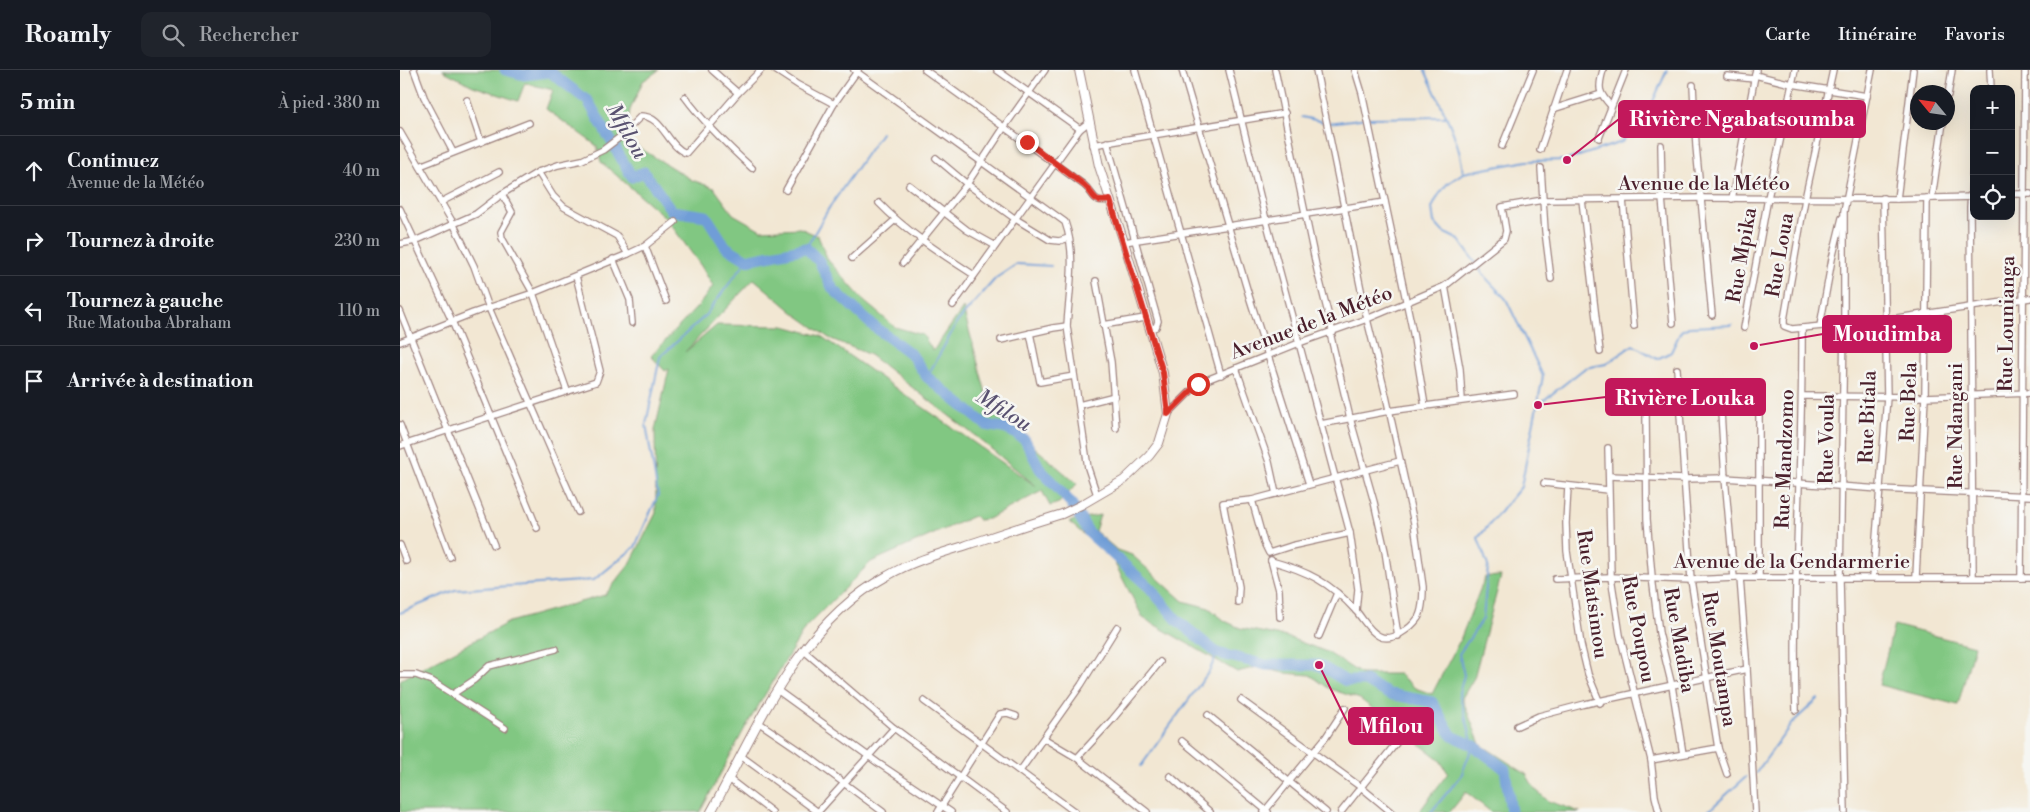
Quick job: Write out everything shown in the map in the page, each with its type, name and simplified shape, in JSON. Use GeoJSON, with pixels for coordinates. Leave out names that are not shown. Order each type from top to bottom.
{"type":"FeatureCollection","features":[{"type":"Feature","properties":{"kind":"street"},"geometry":{"type":"LineString","coordinates":[[414,70],[424,97],[454,152]]}},
{"type":"Feature","properties":{"kind":"street"},"geometry":{"type":"LineString","coordinates":[[712,70],[738,93]]}},
{"type":"Feature","properties":{"kind":"street"},"geometry":{"type":"LineString","coordinates":[[400,244],[415,241],[476,214],[502,194],[538,172],[582,160],[602,150],[620,137],[641,116],[647,116],[655,120],[676,146],[686,153],[738,93],[761,70]]}},
{"type":"Feature","properties":{"kind":"street"},"geometry":{"type":"LineString","coordinates":[[775,70],[834,104]]}},
{"type":"Feature","properties":{"kind":"street"},"geometry":{"type":"LineString","coordinates":[[925,70],[1005,126],[1084,185],[1091,192],[1095,200],[1099,202],[1110,200]]}},
{"type":"Feature","properties":{"kind":"street"},"geometry":{"type":"LineString","coordinates":[[997,70],[1080,129]]}},
{"type":"Feature","properties":{"kind":"street"},"geometry":{"type":"LineString","coordinates":[[903,263],[967,184],[1045,70]]}},
{"type":"Feature","properties":{"kind":"street"},"geometry":{"type":"LineString","coordinates":[[711,812],[777,690],[803,650],[844,607],[887,576],[924,559],[1062,514],[1081,505],[1124,480],[1150,456],[1159,443],[1168,414],[1163,373],[1093,144],[1079,70]]}},
{"type":"Feature","properties":{"kind":"street"},"geometry":{"type":"LineString","coordinates":[[1135,70],[1221,375]]}},
{"type":"Feature","properties":{"kind":"street"},"geometry":{"type":"LineString","coordinates":[[1182,70],[1228,226],[1309,484]]}},
{"type":"Feature","properties":{"kind":"street"},"geometry":{"type":"LineString","coordinates":[[1229,70],[1266,220],[1350,533],[1358,589],[1356,611]]}},
{"type":"Feature","properties":{"kind":"street"},"geometry":{"type":"LineString","coordinates":[[1275,70],[1350,418],[1385,552],[1398,636]]}},
{"type":"Feature","properties":{"kind":"street"},"geometry":{"type":"LineString","coordinates":[[1271,561],[1305,571],[1337,593],[1378,636],[1389,638],[1398,636],[1418,618],[1423,597],[1414,523],[1367,320],[1316,70]]}},
{"type":"Feature","properties":{"kind":"street"},"geometry":{"type":"LineString","coordinates":[[1356,70],[1406,303],[1425,406]]}},
{"type":"Feature","properties":{"kind":"street"},"geometry":{"type":"LineString","coordinates":[[1502,146],[1533,70]]}},
{"type":"Feature","properties":{"kind":"street"},"geometry":{"type":"LineString","coordinates":[[1540,150],[1567,70]]}},
{"type":"Feature","properties":{"kind":"street"},"geometry":{"type":"LineString","coordinates":[[1603,70],[1601,94],[1611,106]]}},
{"type":"Feature","properties":{"kind":"street"},"geometry":{"type":"LineString","coordinates":[[1600,138],[1626,70]]}},
{"type":"Feature","properties":{"kind":"street","name":"Rue Mpika"},"geometry":{"type":"LineString","coordinates":[[1744,328],[1768,198],[1795,70]]}},
{"type":"Feature","properties":{"kind":"street","name":"Rue Loua"},"geometry":{"type":"LineString","coordinates":[[1802,328],[1792,329],[1786,327],[1784,320],[1805,199],[1833,70]]}},
{"type":"Feature","properties":{"kind":"street","name":"Rue Voula"},"geometry":{"type":"LineString","coordinates":[[1845,812],[1840,579],[1844,210],[1872,70]]}},
{"type":"Feature","properties":{"kind":"street"},"geometry":{"type":"LineString","coordinates":[[1897,199],[1913,70]]}},
{"type":"Feature","properties":{"kind":"street"},"geometry":{"type":"LineString","coordinates":[[1950,85],[1952,70]]}},
{"type":"Feature","properties":{"kind":"street"},"geometry":{"type":"LineString","coordinates":[[1990,70],[1991,85]]}},
{"type":"Feature","properties":{"kind":"street","name":"Rue Lounianga"},"geometry":{"type":"LineString","coordinates":[[2022,578],[2022,393],[2027,299],[2023,194],[2025,70]]}},
{"type":"Feature","properties":{"kind":"street"},"geometry":{"type":"LineString","coordinates":[[786,190],[834,104],[857,71],[1030,197],[1062,218],[1069,238],[1072,272],[1068,326],[1074,376],[1088,468],[1097,495]]}},
{"type":"Feature","properties":{"kind":"street"},"geometry":{"type":"LineString","coordinates":[[1732,199],[1755,75]]}},
{"type":"Feature","properties":{"kind":"street"},"geometry":{"type":"LineString","coordinates":[[1727,76],[1755,75],[1792,84],[1867,96]]}},
{"type":"Feature","properties":{"kind":"street"},"geometry":{"type":"LineString","coordinates":[[1693,85],[1696,146],[1712,315]]}},
{"type":"Feature","properties":{"kind":"street"},"geometry":{"type":"LineString","coordinates":[[1553,109],[1601,94]]}},
{"type":"Feature","properties":{"kind":"street"},"geometry":{"type":"LineString","coordinates":[[685,97],[722,140],[752,168]]}},
{"type":"Feature","properties":{"kind":"street"},"geometry":{"type":"LineString","coordinates":[[467,100],[481,142]]}},
{"type":"Feature","properties":{"kind":"street"},"geometry":{"type":"LineString","coordinates":[[1093,144],[1285,113]]}},
{"type":"Feature","properties":{"kind":"street"},"geometry":{"type":"LineString","coordinates":[[953,305],[1054,163],[1080,129],[1090,122]]}},
{"type":"Feature","properties":{"kind":"street"},"geometry":{"type":"LineString","coordinates":[[420,166],[506,134],[529,123]]}},
{"type":"Feature","properties":{"kind":"street","name":"Rue Bela"},"geometry":{"type":"LineString","coordinates":[[1916,577],[1925,397],[1925,314],[1929,198],[1942,130]]}},
{"type":"Feature","properties":{"kind":"street"},"geometry":{"type":"LineString","coordinates":[[400,132],[453,223],[474,266],[489,308],[578,512]]}},
{"type":"Feature","properties":{"kind":"street"},"geometry":{"type":"LineString","coordinates":[[1107,142],[1155,308],[1158,324],[1149,329]]}},
{"type":"Feature","properties":{"kind":"street"},"geometry":{"type":"LineString","coordinates":[[1661,145],[1662,198],[1672,323]]}},
{"type":"Feature","properties":{"kind":"street"},"geometry":{"type":"LineString","coordinates":[[936,158],[967,184],[1014,218],[1050,240],[1059,241],[1069,238]]}},
{"type":"Feature","properties":{"kind":"street"},"geometry":{"type":"LineString","coordinates":[[1541,168],[1545,231],[1551,279]]}},
{"type":"Feature","properties":{"kind":"street"},"geometry":{"type":"LineString","coordinates":[[441,202],[499,172]]}},
{"type":"Feature","properties":{"kind":"street"},"geometry":{"type":"LineString","coordinates":[[538,172],[553,196],[564,207],[617,236],[628,254]]}},
{"type":"Feature","properties":{"kind":"street"},"geometry":{"type":"LineString","coordinates":[[910,185],[967,230],[994,245]]}},
{"type":"Feature","properties":{"kind":"street"},"geometry":{"type":"LineString","coordinates":[[502,194],[512,212],[500,232],[533,293],[567,391]]}},
{"type":"Feature","properties":{"kind":"street"},"geometry":{"type":"LineString","coordinates":[[2015,194],[2030,194]]}},
{"type":"Feature","properties":{"kind":"street","name":"Avenue de la Météo"},"geometry":{"type":"LineString","coordinates":[[1168,414],[1198,384],[1299,343],[1367,320],[1445,286],[1504,239],[1506,231],[1502,207],[1543,200],[1970,197]]}},
{"type":"Feature","properties":{"kind":"street","name":"Rue Bitala"},"geometry":{"type":"LineString","coordinates":[[1873,577],[1887,397],[1883,198]]}},
{"type":"Feature","properties":{"kind":"street"},"geometry":{"type":"LineString","coordinates":[[1623,199],[1634,326]]}},
{"type":"Feature","properties":{"kind":"street"},"geometry":{"type":"LineString","coordinates":[[1582,200],[1600,352]]}},
{"type":"Feature","properties":{"kind":"street"},"geometry":{"type":"LineString","coordinates":[[879,202],[895,220],[974,275]]}},
{"type":"Feature","properties":{"kind":"street"},"geometry":{"type":"LineString","coordinates":[[1124,242],[1385,202]]}},
{"type":"Feature","properties":{"kind":"street"},"geometry":{"type":"LineString","coordinates":[[400,209],[452,321],[493,416],[537,528]]}},
{"type":"Feature","properties":{"kind":"street"},"geometry":{"type":"LineString","coordinates":[[1820,326],[1835,243],[1844,210]]}},
{"type":"Feature","properties":{"kind":"street"},"geometry":{"type":"LineString","coordinates":[[852,258],[895,220]]}},
{"type":"Feature","properties":{"kind":"street","name":"Rue Ndangani"},"geometry":{"type":"LineString","coordinates":[[1972,220],[1971,494],[1973,577]]}},
{"type":"Feature","properties":{"kind":"street"},"geometry":{"type":"LineString","coordinates":[[400,342],[452,321],[533,293],[628,254],[645,246],[675,222]]}},
{"type":"Feature","properties":{"kind":"street"},"geometry":{"type":"LineString","coordinates":[[645,246],[666,301]]}},
{"type":"Feature","properties":{"kind":"street"},"geometry":{"type":"LineString","coordinates":[[613,259],[630,300],[632,323]]}},
{"type":"Feature","properties":{"kind":"street"},"geometry":{"type":"LineString","coordinates":[[400,446],[596,382],[600,371],[576,276]]}},
{"type":"Feature","properties":{"kind":"street"},"geometry":{"type":"LineString","coordinates":[[1135,279],[1146,278]]}},
{"type":"Feature","properties":{"kind":"street"},"geometry":{"type":"LineString","coordinates":[[1096,281],[1115,396],[1116,428]]}},
{"type":"Feature","properties":{"kind":"street"},"geometry":{"type":"LineString","coordinates":[[1445,286],[1460,369],[1462,400]]}},
{"type":"Feature","properties":{"kind":"street"},"geometry":{"type":"LineString","coordinates":[[1802,328],[1884,320],[2027,299]]}},
{"type":"Feature","properties":{"kind":"street"},"geometry":{"type":"LineString","coordinates":[[1103,325],[1145,315],[1155,308]]}},
{"type":"Feature","properties":{"kind":"street"},"geometry":{"type":"LineString","coordinates":[[400,311],[494,546]]}},
{"type":"Feature","properties":{"kind":"street"},"geometry":{"type":"LineString","coordinates":[[1000,340],[1068,326]]}},
{"type":"Feature","properties":{"kind":"street","name":"Rue Mandzomo"},"geometry":{"type":"LineString","coordinates":[[1796,710],[1796,578],[1803,396],[1802,328]]}},
{"type":"Feature","properties":{"kind":"street"},"geometry":{"type":"LineString","coordinates":[[1030,333],[1040,382],[1074,376]]}},
{"type":"Feature","properties":{"kind":"street"},"geometry":{"type":"LineString","coordinates":[[1236,368],[1269,462],[1276,494]]}},
{"type":"Feature","properties":{"kind":"street","name":"Rue Moutampa"},"geometry":{"type":"LineString","coordinates":[[1677,369],[1691,580],[1718,748],[1727,774]]}},
{"type":"Feature","properties":{"kind":"street"},"geometry":{"type":"LineString","coordinates":[[1803,396],[1925,397],[2030,393]]}},
{"type":"Feature","properties":{"kind":"street"},"geometry":{"type":"LineString","coordinates":[[1321,424],[1389,411],[1514,394]]}},
{"type":"Feature","properties":{"kind":"street"},"geometry":{"type":"LineString","coordinates":[[1079,404],[1115,396]]}},
{"type":"Feature","properties":{"kind":"street"},"geometry":{"type":"LineString","coordinates":[[1759,578],[1760,407]]}},
{"type":"Feature","properties":{"kind":"street","name":"Rue Madiba"},"geometry":{"type":"LineString","coordinates":[[1646,412],[1647,519],[1652,577],[1660,633],[1672,686],[1683,754]]}},
{"type":"Feature","properties":{"kind":"street"},"geometry":{"type":"LineString","coordinates":[[1721,412],[1725,478],[1747,669],[1755,812]]}},
{"type":"Feature","properties":{"kind":"street"},"geometry":{"type":"LineString","coordinates":[[400,425],[450,557]]}},
{"type":"Feature","properties":{"kind":"street","name":"Rue Poupou"},"geometry":{"type":"LineString","coordinates":[[1608,448],[1611,577],[1620,635],[1651,760],[1655,796],[1659,812]]}},
{"type":"Feature","properties":{"kind":"street"},"geometry":{"type":"LineString","coordinates":[[1238,602],[1239,587],[1223,503],[1252,500],[1400,461]]}},
{"type":"Feature","properties":{"kind":"street"},"geometry":{"type":"LineString","coordinates":[[1609,476],[1684,479],[1725,478],[1880,489],[2030,496]]}},
{"type":"Feature","properties":{"kind":"street"},"geometry":{"type":"LineString","coordinates":[[1544,483],[1608,490]]}},
{"type":"Feature","properties":{"kind":"street","name":"Rue Matsimou"},"geometry":{"type":"LineString","coordinates":[[1568,487],[1567,551],[1581,645],[1588,674],[1600,703]]}},
{"type":"Feature","properties":{"kind":"street"},"geometry":{"type":"LineString","coordinates":[[1252,500],[1279,590],[1280,616]]}},
{"type":"Feature","properties":{"kind":"street"},"geometry":{"type":"LineString","coordinates":[[1269,553],[1291,546],[1350,533]]}},
{"type":"Feature","properties":{"kind":"street"},"geometry":{"type":"LineString","coordinates":[[400,545],[406,561]]}},
{"type":"Feature","properties":{"kind":"street","name":"Avenue de la Gendarmerie"},"geometry":{"type":"LineString","coordinates":[[1555,579],[1611,577],[1652,577],[1691,580],[1873,577],[2030,578]]}},
{"type":"Feature","properties":{"kind":"street"},"geometry":{"type":"LineString","coordinates":[[1319,636],[1337,593]]}},
{"type":"Feature","properties":{"kind":"street"},"geometry":{"type":"LineString","coordinates":[[1020,771],[1044,739],[1117,627]]}},
{"type":"Feature","properties":{"kind":"street"},"geometry":{"type":"LineString","coordinates":[[453,694],[474,680],[490,666],[556,649]]}},
{"type":"Feature","properties":{"kind":"street"},"geometry":{"type":"LineString","coordinates":[[803,650],[894,728],[1007,812]]}},
{"type":"Feature","properties":{"kind":"street"},"geometry":{"type":"LineString","coordinates":[[1077,758],[1112,720],[1160,662]]}},
{"type":"Feature","properties":{"kind":"street"},"geometry":{"type":"LineString","coordinates":[[1517,726],[1539,716],[1747,669]]}},
{"type":"Feature","properties":{"kind":"street"},"geometry":{"type":"LineString","coordinates":[[400,675],[416,675],[432,680],[505,728]]}},
{"type":"Feature","properties":{"kind":"street"},"geometry":{"type":"LineString","coordinates":[[777,690],[951,812]]}},
{"type":"Feature","properties":{"kind":"street"},"geometry":{"type":"LineString","coordinates":[[924,700],[1075,812]]}},
{"type":"Feature","properties":{"kind":"street"},"geometry":{"type":"LineString","coordinates":[[1241,700],[1314,752],[1391,812]]}},
{"type":"Feature","properties":{"kind":"street"},"geometry":{"type":"LineString","coordinates":[[1182,741],[1266,811],[1314,752],[1345,708]]}},
{"type":"Feature","properties":{"kind":"street"},"geometry":{"type":"LineString","coordinates":[[938,812],[1000,714],[1007,713],[1016,716]]}},
{"type":"Feature","properties":{"kind":"street"},"geometry":{"type":"LineString","coordinates":[[1208,715],[1326,812]]}},
{"type":"Feature","properties":{"kind":"street"},"geometry":{"type":"LineString","coordinates":[[758,722],[883,812]]}},
{"type":"Feature","properties":{"kind":"street"},"geometry":{"type":"LineString","coordinates":[[740,756],[818,812],[843,782],[894,728]]}},
{"type":"Feature","properties":{"kind":"street"},"geometry":{"type":"LineString","coordinates":[[1341,812],[1401,737]]}},
{"type":"Feature","properties":{"kind":"street"},"geometry":{"type":"LineString","coordinates":[[1044,739],[1077,758],[1147,812]]}},
{"type":"Feature","properties":{"kind":"street"},"geometry":{"type":"LineString","coordinates":[[1651,760],[1718,748]]}},
{"type":"Feature","properties":{"kind":"street"},"geometry":{"type":"LineString","coordinates":[[1170,776],[1210,812]]}},
{"type":"Feature","properties":{"kind":"street"},"geometry":{"type":"LineString","coordinates":[[729,780],[772,812]]}},
{"type":"Feature","properties":{"kind":"green space"},"geometry":{"type":"Polygon","coordinates":[[[442,70],[659,70],[643,81],[630,110],[625,139],[692,180],[714,188],[733,214],[761,230],[800,228],[818,236],[828,260],[865,302],[895,327],[923,335],[933,351],[963,308],[986,393],[1032,445],[1077,484],[1059,503],[1050,506],[1042,491],[988,519],[978,520],[974,516],[871,562],[805,628],[745,728],[700,812],[400,812],[400,680],[509,622],[605,595],[630,564],[656,513],[655,430],[669,369],[665,371],[651,356],[699,305],[713,286],[701,266],[666,218],[601,162],[597,146],[546,109],[553,90],[525,83],[518,101],[473,86],[442,70]],[[754,279],[685,352],[717,325],[784,326],[821,336],[1036,486],[978,438],[870,355],[829,338],[794,313],[754,279]]]}},
{"type":"Feature","properties":{"kind":"green space"},"geometry":{"type":"Polygon","coordinates":[[[1100,515],[1095,531],[1117,550],[1132,555],[1183,601],[1209,608],[1225,621],[1240,628],[1287,637],[1327,652],[1361,674],[1399,674],[1415,688],[1432,694],[1460,640],[1485,577],[1501,576],[1474,678],[1462,698],[1480,744],[1526,774],[1535,789],[1548,801],[1580,812],[1491,812],[1466,792],[1450,812],[1419,812],[1448,773],[1439,759],[1360,699],[1330,689],[1310,675],[1284,673],[1257,667],[1237,672],[1143,618],[1112,558],[1069,522],[1100,515]]]}},
{"type":"Feature","properties":{"kind":"green space"},"geometry":{"type":"Polygon","coordinates":[[[1894,625],[1974,646],[1958,705],[1879,685],[1894,625]]]}},
{"type":"Feature","properties":{"kind":"waterway","name":"Mfilou"},"geometry":{"type":"LineString","coordinates":[[505,70],[524,75],[550,72],[588,101],[632,177],[644,172],[672,211],[706,216],[726,247],[747,260],[806,248],[819,261],[833,289],[871,324],[911,354],[927,377],[986,425],[1008,429],[1025,440],[1040,469],[1071,503],[1089,533],[1150,588],[1178,621],[1217,653],[1266,665],[1319,665],[1346,681],[1365,681],[1389,694],[1432,702],[1452,736],[1473,745],[1505,769],[1511,812]]}},
{"type":"Feature","properties":{"kind":"waterway"},"geometry":{"type":"LineString","coordinates":[[1425,70],[1458,146],[1463,173],[1447,184],[1438,196],[1432,208],[1434,222],[1443,232],[1459,240],[1487,279],[1506,299],[1543,376],[1521,487],[1478,538],[1488,566],[1483,619],[1459,654],[1464,675],[1459,693],[1473,745],[1461,776],[1431,812]]}},
{"type":"Feature","properties":{"kind":"waterway"},"geometry":{"type":"LineString","coordinates":[[1463,173],[1527,161],[1567,160],[1622,142],[1650,108],[1667,70]]}},
{"type":"Feature","properties":{"kind":"waterway"},"geometry":{"type":"LineString","coordinates":[[1302,117],[1324,122]]}},
{"type":"Feature","properties":{"kind":"waterway"},"geometry":{"type":"LineString","coordinates":[[1329,123],[1367,118],[1446,117]]}},
{"type":"Feature","properties":{"kind":"waterway"},"geometry":{"type":"LineString","coordinates":[[806,248],[829,208],[881,133]]}},
{"type":"Feature","properties":{"kind":"waterway"},"geometry":{"type":"LineString","coordinates":[[400,613],[455,590],[594,580],[635,547],[658,495],[646,424],[660,357],[704,317],[747,260]]}},
{"type":"Feature","properties":{"kind":"waterway"},"geometry":{"type":"LineString","coordinates":[[927,377],[958,321],[996,278],[1017,264],[1051,266]]}},
{"type":"Feature","properties":{"kind":"waterway"},"geometry":{"type":"LineString","coordinates":[[1539,404],[1585,368],[1606,364],[1633,345],[1657,359],[1671,352],[1681,331],[1689,327],[1732,325]]}},
{"type":"Feature","properties":{"kind":"waterway"},"geometry":{"type":"LineString","coordinates":[[1141,766],[1210,670],[1217,653]]}},
{"type":"Feature","properties":{"kind":"waterway"},"geometry":{"type":"LineString","coordinates":[[1756,773],[1792,723],[1818,699]]}},
{"type":"Feature","properties":{"kind":"waterway"},"geometry":{"type":"LineString","coordinates":[[1707,812],[1746,777]]}},
{"type":"Feature","properties":{"kind":"place","name":"Rivière Ngabatsoumba"},"geometry":{"type":"Point","coordinates":[1567,160]}},
{"type":"Feature","properties":{"kind":"place","name":"Moudimba"},"geometry":{"type":"Point","coordinates":[1754,346]}},
{"type":"Feature","properties":{"kind":"place","name":"Rivière Louka"},"geometry":{"type":"Point","coordinates":[1538,405]}},
{"type":"Feature","properties":{"kind":"place","name":"Mfilou"},"geometry":{"type":"Point","coordinates":[1319,665]}},
{"type":"Feature","properties":{"kind":"route"},"geometry":{"type":"LineString","coordinates":[[1027,142],[1084,185],[1091,192],[1095,200],[1099,202],[1110,200],[1163,373],[1168,414],[1198,384]]}}]}
